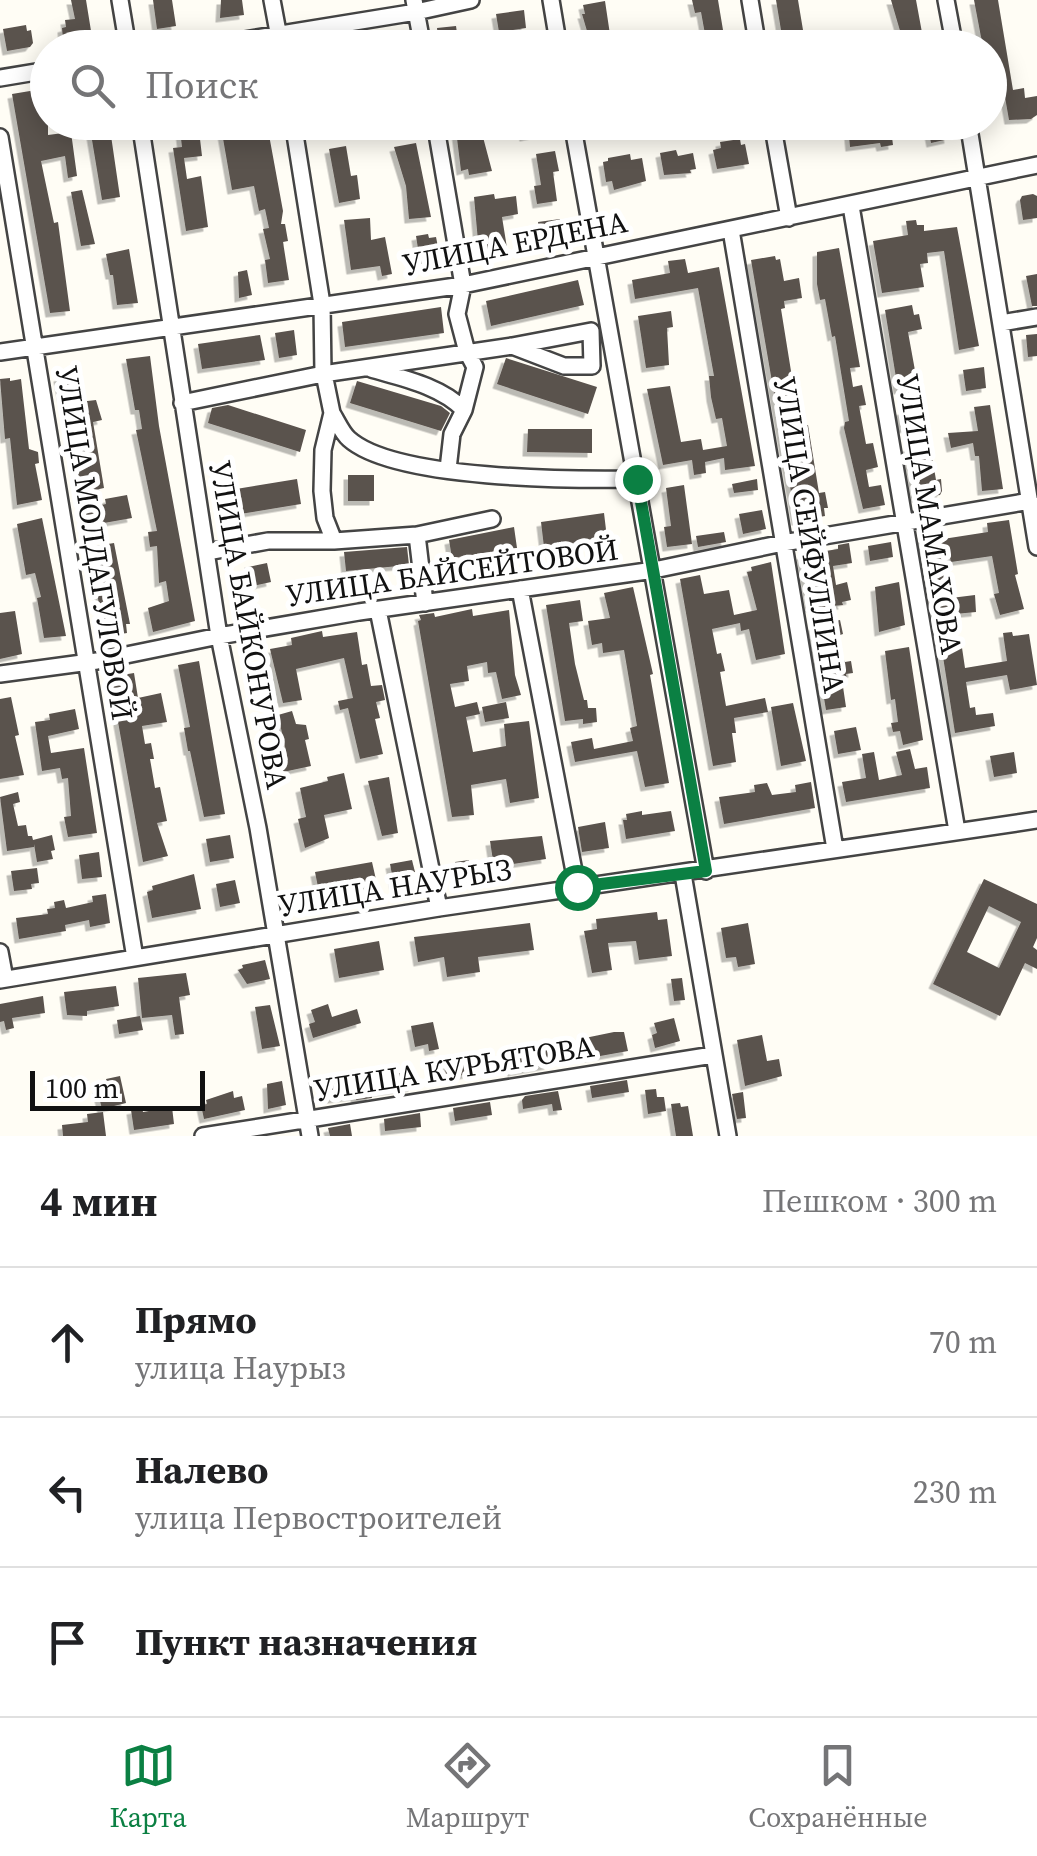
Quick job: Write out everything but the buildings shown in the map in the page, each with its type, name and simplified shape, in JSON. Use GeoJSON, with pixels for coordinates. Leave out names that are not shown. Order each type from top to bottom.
{"type":"FeatureCollection","features":[{"type":"Feature","properties":{"kind":"street"},"geometry":{"type":"LineString","coordinates":[[120,0],[125,30]]}},
{"type":"Feature","properties":{"kind":"street"},"geometry":{"type":"LineString","coordinates":[[272,0],[278,30]]}},
{"type":"Feature","properties":{"kind":"street"},"geometry":{"type":"LineString","coordinates":[[322,30],[415,6],[471,0]]}},
{"type":"Feature","properties":{"kind":"street"},"geometry":{"type":"LineString","coordinates":[[551,0],[556,30]]}},
{"type":"Feature","properties":{"kind":"street"},"geometry":{"type":"LineString","coordinates":[[750,0],[755,30]]}},
{"type":"Feature","properties":{"kind":"street"},"geometry":{"type":"LineString","coordinates":[[946,0],[951,30]]}},
{"type":"Feature","properties":{"kind":"street"},"geometry":{"type":"LineString","coordinates":[[0,78],[30,73]]}},
{"type":"Feature","properties":{"kind":"street","name":"УЛИЦА МОЛДАГУЛОВОЙ"},"geometry":{"type":"LineString","coordinates":[[0,137],[135,958]]}},
{"type":"Feature","properties":{"kind":"street","name":"УЛИЦА БАЙКОНУРОВА"},"geometry":{"type":"LineString","coordinates":[[143,140],[219,636],[258,828],[310,1136]]}},
{"type":"Feature","properties":{"kind":"street"},"geometry":{"type":"LineString","coordinates":[[296,140],[322,304],[324,374],[332,413],[349,438],[398,464],[554,480],[637,479]]}},
{"type":"Feature","properties":{"kind":"street"},"geometry":{"type":"LineString","coordinates":[[439,140],[464,284],[458,314],[466,352],[474,367],[464,410],[452,434],[448,469]]}},
{"type":"Feature","properties":{"kind":"street"},"geometry":{"type":"LineString","coordinates":[[575,140],[706,871]]}},
{"type":"Feature","properties":{"kind":"street"},"geometry":{"type":"LineString","coordinates":[[775,140],[790,218]]}},
{"type":"Feature","properties":{"kind":"street"},"geometry":{"type":"LineString","coordinates":[[971,140],[1001,323],[1028,440],[1030,501],[1037,547]]}},
{"type":"Feature","properties":{"kind":"street","name":"УЛИЦА ЕРДЕНА"},"geometry":{"type":"LineString","coordinates":[[0,352],[464,284],[1037,166]]}},
{"type":"Feature","properties":{"kind":"street","name":"УЛИЦА МАМАХОВА"},"geometry":{"type":"LineString","coordinates":[[851,206],[957,832]]}},
{"type":"Feature","properties":{"kind":"street","name":"УЛИЦА СЕЙФУЛЛИНА"},"geometry":{"type":"LineString","coordinates":[[731,230],[835,849]]}},
{"type":"Feature","properties":{"kind":"street"},"geometry":{"type":"LineString","coordinates":[[1001,323],[1037,317]]}},
{"type":"Feature","properties":{"kind":"street"},"geometry":{"type":"LineString","coordinates":[[182,403],[324,374],[591,331],[592,366],[564,366],[512,346]]}},
{"type":"Feature","properties":{"kind":"street"},"geometry":{"type":"LineString","coordinates":[[365,368],[412,381],[454,399],[464,410]]}},
{"type":"Feature","properties":{"kind":"street"},"geometry":{"type":"LineString","coordinates":[[332,413],[324,450],[322,491],[325,518],[334,541]]}},
{"type":"Feature","properties":{"kind":"street","name":"УЛИЦА БАЙСЕЙТОВОЙ"},"geometry":{"type":"LineString","coordinates":[[0,674],[378,610],[654,570],[784,543],[1030,501]]}},
{"type":"Feature","properties":{"kind":"street"},"geometry":{"type":"LineString","coordinates":[[207,552],[268,541],[416,535],[492,520]]}},
{"type":"Feature","properties":{"kind":"street"},"geometry":{"type":"LineString","coordinates":[[416,535],[425,603]]}},
{"type":"Feature","properties":{"kind":"street"},"geometry":{"type":"LineString","coordinates":[[520,589],[577,887]]}},
{"type":"Feature","properties":{"kind":"street"},"geometry":{"type":"LineString","coordinates":[[378,610],[439,908]]}},
{"type":"Feature","properties":{"kind":"street","name":"УЛИЦА НАУРЫЗ"},"geometry":{"type":"LineString","coordinates":[[2,979],[276,933],[1037,820]]}},
{"type":"Feature","properties":{"kind":"street"},"geometry":{"type":"LineString","coordinates":[[683,874],[728,1136]]}},
{"type":"Feature","properties":{"kind":"street"},"geometry":{"type":"LineString","coordinates":[[0,952],[2,979]]}},
{"type":"Feature","properties":{"kind":"street","name":"УЛИЦА КУРЬЯТОВА"},"geometry":{"type":"LineString","coordinates":[[203,1136],[713,1055]]}},
{"type":"Feature","properties":{"kind":"route"},"geometry":{"type":"LineString","coordinates":[[577,887],[706,871],[637,479]]}}]}
